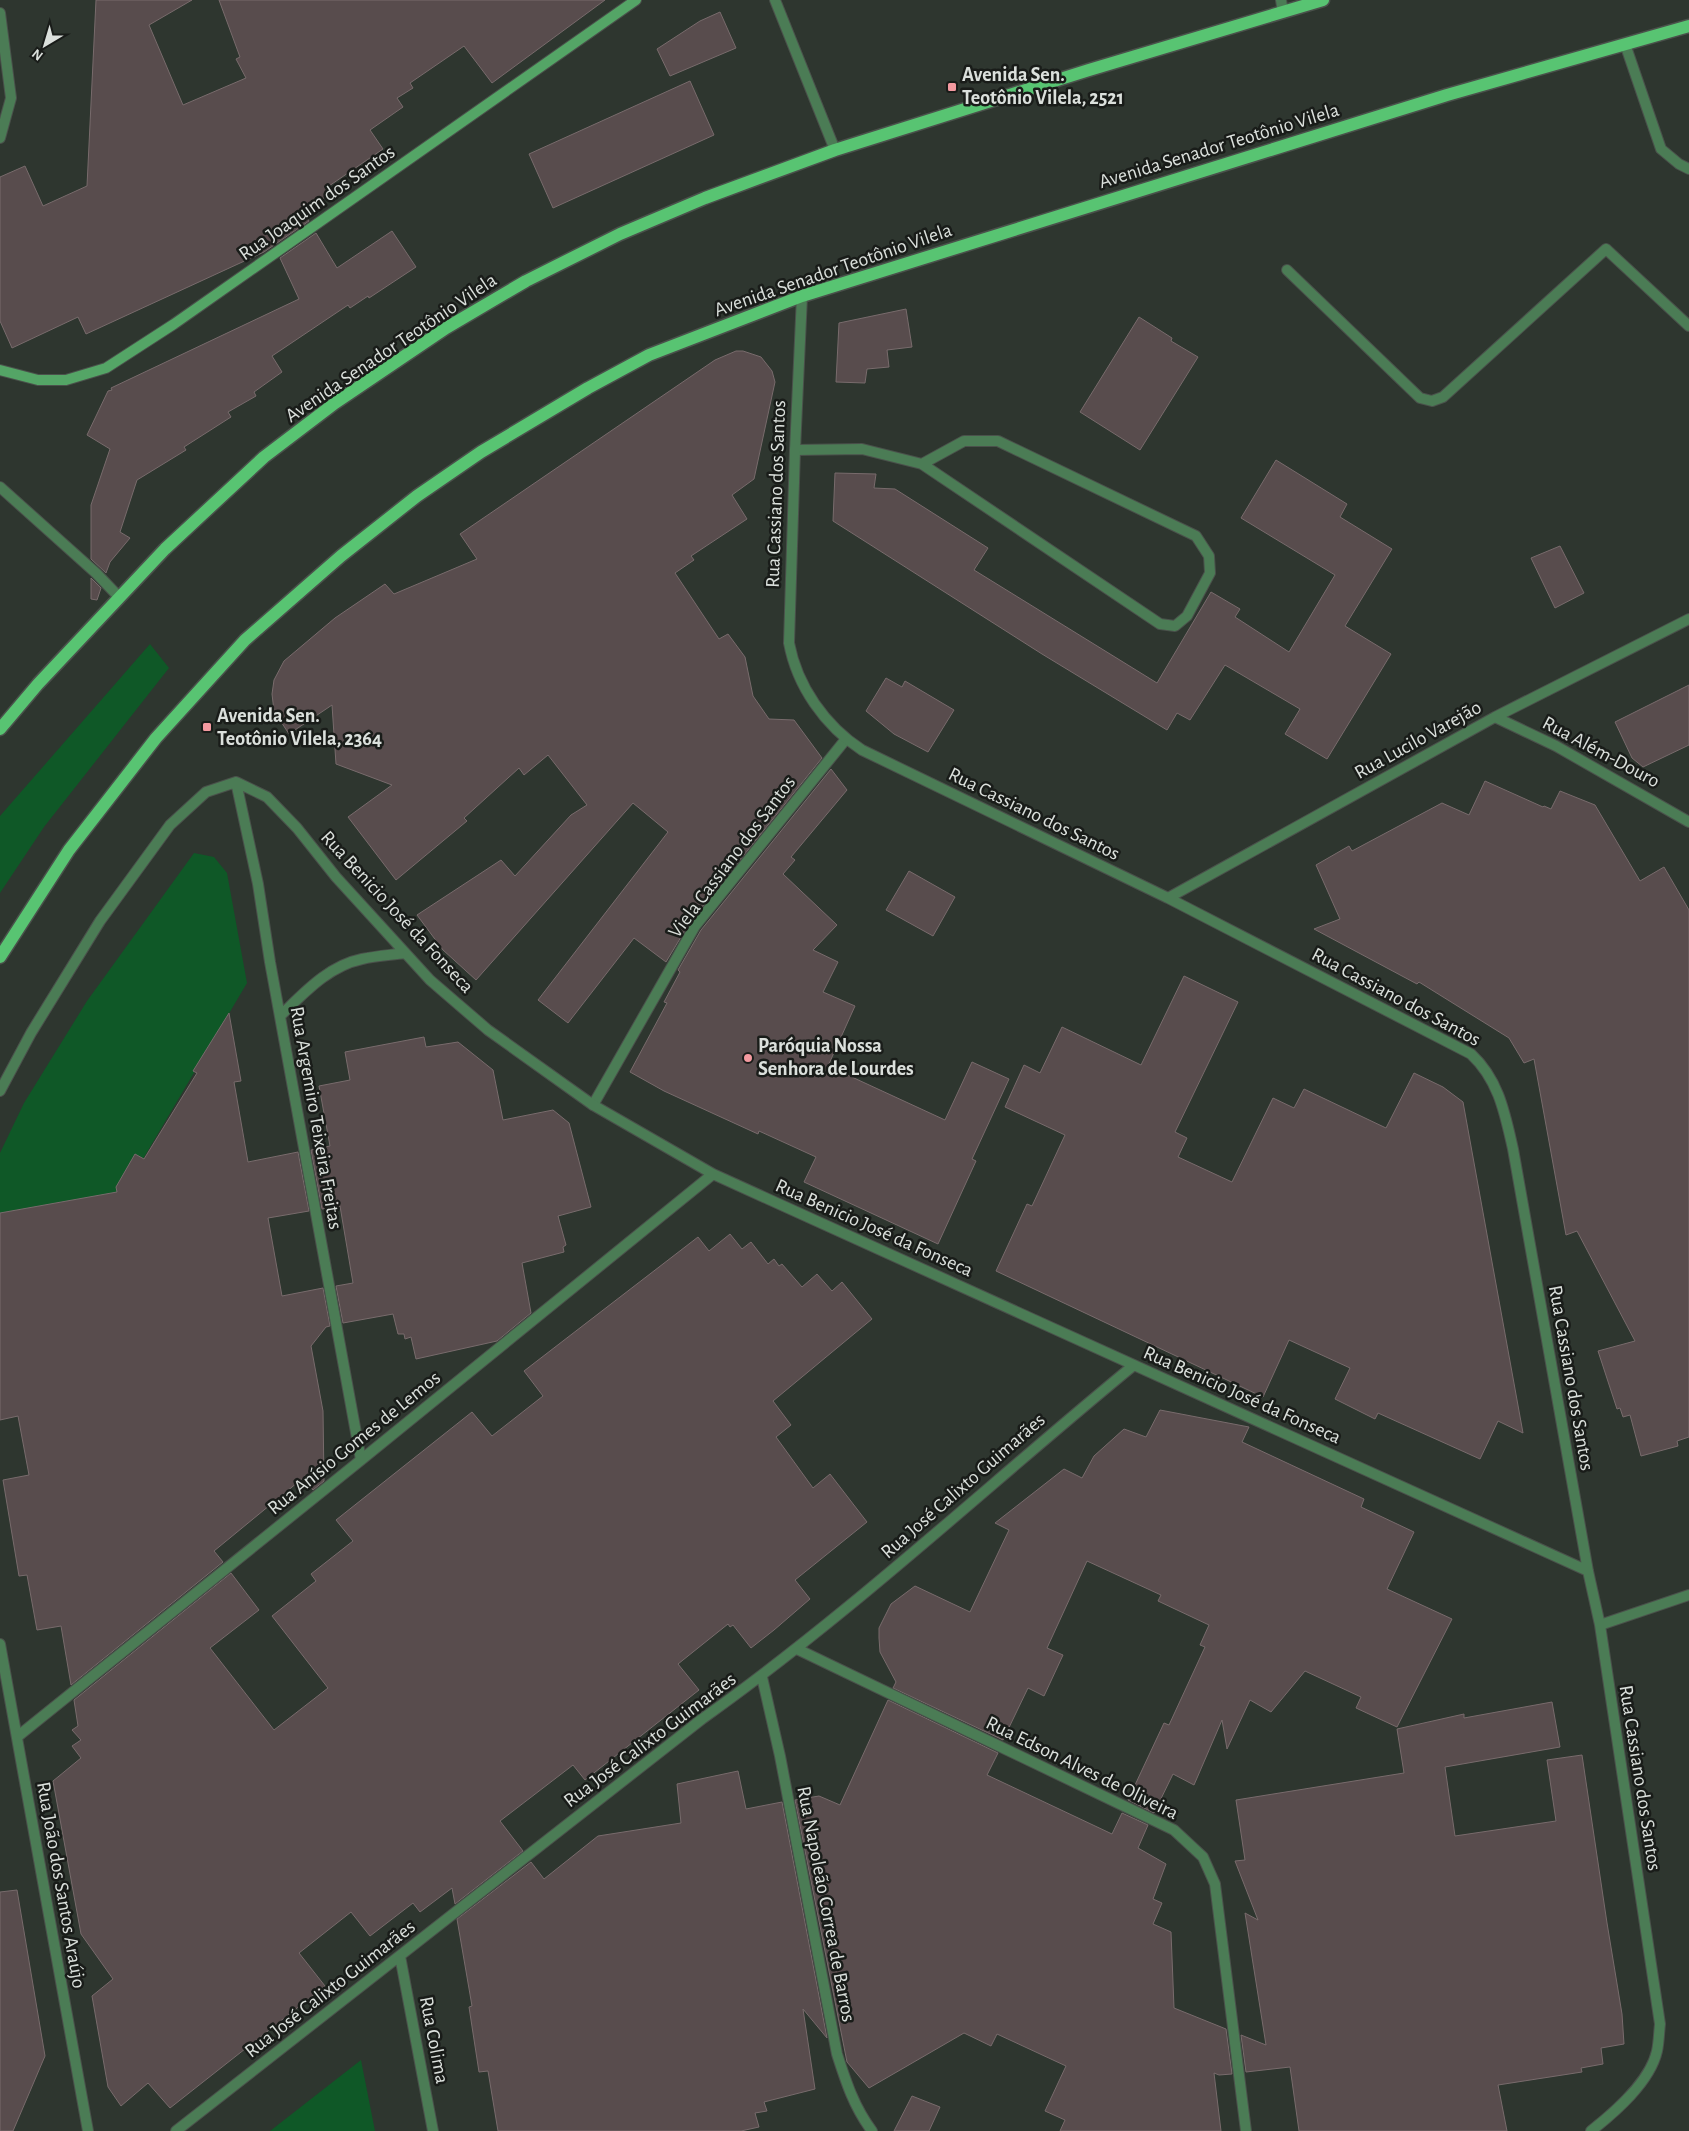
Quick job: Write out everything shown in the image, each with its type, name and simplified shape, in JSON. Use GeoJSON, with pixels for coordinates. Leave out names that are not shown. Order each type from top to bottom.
{"type":"FeatureCollection","features":[{"type":"Feature","properties":{"kind":"main road","name":"Avenida Senador Teotônio Vilela"},"geometry":{"type":"LineString","coordinates":[[0,729],[38,684],[165,549],[264,458],[335,403],[446,328],[526,281],[620,234],[705,198],[835,150],[1089,70],[1282,6],[1323,0]]}},
{"type":"Feature","properties":{"kind":"main road","name":"Avenida Senador Teotônio Vilela"},"geometry":{"type":"LineString","coordinates":[[0,957],[69,850],[156,738],[245,640],[341,556],[417,496],[481,452],[588,388],[649,355],[802,296],[1447,95],[1689,26]]}},
{"type":"Feature","properties":{"kind":"street","name":"Rua Joaquim dos Santos"},"geometry":{"type":"LineString","coordinates":[[0,370],[38,380],[66,380],[106,368],[182,319],[636,0]]}},
{"type":"Feature","properties":{"kind":"street"},"geometry":{"type":"LineString","coordinates":[[775,0],[835,150]]}},
{"type":"Feature","properties":{"kind":"street"},"geometry":{"type":"LineString","coordinates":[[0,13],[11,98],[0,138]]}},
{"type":"Feature","properties":{"kind":"street"},"geometry":{"type":"LineString","coordinates":[[1625,44],[1661,149],[1689,169]]}},
{"type":"Feature","properties":{"kind":"street"},"geometry":{"type":"LineString","coordinates":[[1287,270],[1420,398],[1432,402],[1443,396],[1606,249],[1689,326]]}},
{"type":"Feature","properties":{"kind":"street","name":"Rua Cassiano dos Santos"},"geometry":{"type":"LineString","coordinates":[[802,296],[789,643],[792,659],[799,677],[818,707],[846,739],[862,750],[1168,898],[1471,1054],[1483,1065],[1502,1102],[1513,1149],[1588,1572],[1600,1625],[1660,2024],[1657,2052],[1642,2081],[1619,2108],[1591,2131]]}},
{"type":"Feature","properties":{"kind":"street"},"geometry":{"type":"LineString","coordinates":[[795,450],[862,449],[922,464],[1160,624],[1175,626],[1187,616],[1210,573],[1209,556],[1196,536],[998,441],[964,441],[922,464]]}},
{"type":"Feature","properties":{"kind":"street"},"geometry":{"type":"LineString","coordinates":[[0,487],[96,573],[119,597]]}},
{"type":"Feature","properties":{"kind":"street","name":"Rua Lucilo Varejão"},"geometry":{"type":"LineString","coordinates":[[1168,898],[1495,717],[1689,619]]}},
{"type":"Feature","properties":{"kind":"street","name":"Rua Além-Douro"},"geometry":{"type":"LineString","coordinates":[[1495,717],[1556,746],[1689,822]]}},
{"type":"Feature","properties":{"kind":"street","name":"Viela Cassiano dos Santos"},"geometry":{"type":"LineString","coordinates":[[593,1105],[696,926],[846,739]]}},
{"type":"Feature","properties":{"kind":"street"},"geometry":{"type":"LineString","coordinates":[[0,1091],[31,1033],[100,921],[170,825],[206,792],[236,782]]}},
{"type":"Feature","properties":{"kind":"street","name":"Rua Benicio José da Fonseca"},"geometry":{"type":"LineString","coordinates":[[236,782],[267,798],[297,828],[336,877],[430,980],[488,1030],[593,1105],[713,1174],[1588,1572]]}},
{"type":"Feature","properties":{"kind":"street","name":"Rua Argemiro Teixeira Freitas"},"geometry":{"type":"LineString","coordinates":[[236,782],[258,884],[280,1016],[361,1460]]}},
{"type":"Feature","properties":{"kind":"street"},"geometry":{"type":"LineString","coordinates":[[280,1016],[310,987],[329,972],[361,959],[405,953]]}},
{"type":"Feature","properties":{"kind":"street","name":"Rua Anísio Gomes de Lemos"},"geometry":{"type":"LineString","coordinates":[[17,1737],[713,1174]]}},
{"type":"Feature","properties":{"kind":"street","name":"Rua José Calixto Guimarães"},"geometry":{"type":"LineString","coordinates":[[176,2131],[702,1719],[762,1677],[1134,1365]]}},
{"type":"Feature","properties":{"kind":"street"},"geometry":{"type":"LineString","coordinates":[[1600,1625],[1689,1595]]}},
{"type":"Feature","properties":{"kind":"street","name":"Rua João dos Santos Araújo"},"geometry":{"type":"LineString","coordinates":[[0,1644],[88,2131]]}},
{"type":"Feature","properties":{"kind":"street","name":"Rua Edson Alves de Oliveira"},"geometry":{"type":"LineString","coordinates":[[797,1649],[1174,1830],[1203,1857],[1216,1884],[1246,2131]]}},
{"type":"Feature","properties":{"kind":"street","name":"Rua Napoleão Correa de Barros"},"geometry":{"type":"LineString","coordinates":[[762,1677],[780,1756],[837,2054],[847,2087],[859,2114],[872,2131]]}},
{"type":"Feature","properties":{"kind":"street","name":"Rua Colima"},"geometry":{"type":"LineString","coordinates":[[400,1956],[433,2131]]}},
{"type":"Feature","properties":{"kind":"green space"},"geometry":{"type":"Polygon","coordinates":[[[150,644],[169,668],[44,827],[0,893],[0,816],[150,644]]]}},
{"type":"Feature","properties":{"kind":"green space"},"geometry":{"type":"Polygon","coordinates":[[[194,853],[214,857],[227,873],[247,983],[117,1203],[0,1226],[0,1153],[24,1103],[87,1001],[194,853]]]}},
{"type":"Feature","properties":{"kind":"green space"},"geometry":{"type":"Polygon","coordinates":[[[361,2060],[375,2131],[270,2131],[361,2060]]]}},
{"type":"Feature","properties":{"kind":"building"},"geometry":{"type":"Polygon","coordinates":[[[96,0],[192,0],[149,25],[183,105],[246,78],[236,59],[240,57],[219,0],[605,0],[492,83],[464,46],[410,83],[413,88],[397,98],[403,107],[370,130],[383,149],[329,186],[332,193],[303,211],[309,221],[264,252],[86,334],[78,317],[12,348],[0,321],[0,177],[25,166],[43,206],[87,186],[96,0]]]}},
{"type":"Feature","properties":{"kind":"building"},"geometry":{"type":"Polygon","coordinates":[[[720,12],[736,48],[670,76],[657,49],[700,21],[720,12]]]}},
{"type":"Feature","properties":{"kind":"building"},"geometry":{"type":"Polygon","coordinates":[[[690,81],[714,135],[553,208],[529,154],[690,81]]]}},
{"type":"Feature","properties":{"kind":"building"},"geometry":{"type":"Polygon","coordinates":[[[392,231],[416,267],[369,298],[368,296],[350,308],[348,305],[272,356],[282,372],[254,392],[256,396],[228,412],[231,417],[184,447],[186,450],[137,480],[120,532],[130,538],[110,562],[106,573],[91,559],[91,505],[110,449],[87,435],[108,391],[299,299],[280,258],[316,233],[337,268],[392,231]]]}},
{"type":"Feature","properties":{"kind":"building"},"geometry":{"type":"Polygon","coordinates":[[[906,309],[912,347],[887,350],[889,367],[867,369],[865,383],[836,382],[839,323],[906,309]]]}},
{"type":"Feature","properties":{"kind":"building"},"geometry":{"type":"Polygon","coordinates":[[[1139,317],[1172,338],[1171,341],[1198,357],[1140,450],[1080,412],[1139,317]]]}},
{"type":"Feature","properties":{"kind":"building"},"geometry":{"type":"Polygon","coordinates":[[[736,351],[743,351],[761,357],[772,371],[775,382],[754,479],[732,495],[747,519],[691,556],[694,560],[675,573],[719,639],[728,634],[745,657],[753,696],[769,719],[794,720],[822,758],[690,922],[666,962],[634,938],[568,1023],[538,1000],[668,832],[633,803],[476,980],[443,950],[417,915],[501,860],[515,876],[571,815],[587,805],[548,755],[524,775],[519,768],[464,818],[467,821],[396,880],[348,817],[392,785],[336,764],[332,705],[289,734],[274,711],[272,694],[274,680],[284,661],[335,618],[385,584],[394,594],[477,559],[460,534],[715,360],[736,351]]]}},
{"type":"Feature","properties":{"kind":"building"},"geometry":{"type":"Polygon","coordinates":[[[1276,460],[1347,504],[1340,517],[1392,549],[1345,626],[1391,654],[1327,759],[1285,734],[1300,709],[1225,665],[1190,720],[1177,713],[1167,730],[1042,654],[833,521],[835,473],[876,474],[874,488],[895,489],[988,548],[974,570],[1157,683],[1211,592],[1240,609],[1235,617],[1289,652],[1335,575],[1241,518],[1276,460]]]}},
{"type":"Feature","properties":{"kind":"building"},"geometry":{"type":"Polygon","coordinates":[[[1560,546],[1584,593],[1555,608],[1531,558],[1560,546]]]}},
{"type":"Feature","properties":{"kind":"building"},"geometry":{"type":"Polygon","coordinates":[[[91,578],[101,588],[97,600],[91,599],[91,578]]]}},
{"type":"Feature","properties":{"kind":"building"},"geometry":{"type":"Polygon","coordinates":[[[886,678],[902,687],[905,681],[954,710],[928,752],[894,734],[866,711],[886,678]]]}},
{"type":"Feature","properties":{"kind":"building"},"geometry":{"type":"Polygon","coordinates":[[[1689,685],[1689,745],[1643,767],[1632,758],[1615,722],[1689,685]]]}},
{"type":"Feature","properties":{"kind":"building"},"geometry":{"type":"Polygon","coordinates":[[[831,769],[847,790],[791,857],[795,860],[783,874],[837,925],[813,950],[838,962],[823,992],[855,1006],[828,1066],[945,1120],[972,1062],[1009,1079],[972,1159],[976,1161],[938,1244],[804,1182],[816,1157],[759,1131],[758,1134],[664,1091],[630,1072],[667,1003],[664,1002],[680,972],[678,970],[701,930],[831,769]]]}},
{"type":"Feature","properties":{"kind":"building"},"geometry":{"type":"Polygon","coordinates":[[[1485,781],[1551,809],[1560,791],[1595,805],[1640,881],[1664,867],[1689,910],[1689,1437],[1677,1441],[1678,1446],[1641,1456],[1630,1415],[1623,1417],[1620,1408],[1617,1409],[1598,1351],[1635,1341],[1577,1231],[1566,1235],[1534,1059],[1524,1063],[1509,1038],[1419,982],[1417,984],[1314,929],[1340,919],[1316,865],[1349,846],[1352,851],[1442,803],[1469,815],[1485,781]]]}},
{"type":"Feature","properties":{"kind":"building"},"geometry":{"type":"Polygon","coordinates":[[[909,871],[955,897],[933,936],[886,910],[909,871]]]}},
{"type":"Feature","properties":{"kind":"building"},"geometry":{"type":"Polygon","coordinates":[[[1184,976],[1238,1002],[1175,1132],[1187,1138],[1178,1157],[1232,1182],[1273,1098],[1294,1108],[1304,1089],[1386,1128],[1414,1073],[1443,1087],[1463,1102],[1523,1433],[1498,1421],[1480,1459],[1378,1413],[1375,1419],[1335,1399],[1350,1368],[1289,1340],[1263,1397],[996,1271],[1027,1204],[1032,1206],[1065,1135],[1005,1107],[1024,1065],[1040,1073],[1062,1027],[1141,1065],[1184,976]]]}},
{"type":"Feature","properties":{"kind":"building"},"geometry":{"type":"Polygon","coordinates":[[[229,1013],[241,1081],[234,1082],[248,1162],[298,1152],[309,1211],[268,1218],[282,1296],[323,1288],[330,1326],[326,1327],[311,1346],[323,1411],[324,1481],[313,1490],[303,1478],[214,1551],[223,1562],[71,1685],[61,1626],[37,1630],[27,1575],[19,1576],[3,1480],[29,1475],[18,1416],[0,1420],[0,1213],[117,1192],[116,1187],[135,1154],[144,1159],[197,1073],[193,1071],[229,1013]]]}},
{"type":"Feature","properties":{"kind":"building"},"geometry":{"type":"Polygon","coordinates":[[[424,1037],[426,1047],[458,1042],[493,1070],[503,1120],[553,1110],[569,1123],[591,1207],[558,1216],[566,1245],[563,1247],[564,1252],[522,1263],[531,1313],[497,1341],[416,1359],[411,1337],[405,1339],[404,1334],[398,1334],[393,1314],[343,1323],[336,1286],[353,1283],[340,1206],[322,1209],[311,1150],[330,1146],[319,1086],[350,1080],[345,1052],[424,1037]]]}},
{"type":"Feature","properties":{"kind":"building"},"geometry":{"type":"Polygon","coordinates":[[[730,1234],[742,1249],[751,1242],[768,1264],[774,1259],[779,1266],[782,1264],[802,1287],[817,1274],[832,1291],[842,1282],[872,1319],[773,1401],[791,1425],[776,1437],[813,1488],[830,1474],[867,1522],[795,1580],[810,1599],[774,1630],[751,1648],[733,1625],[730,1627],[728,1624],[678,1664],[699,1690],[585,1780],[573,1765],[500,1821],[523,1851],[455,1904],[452,1888],[420,1912],[413,1903],[370,1936],[351,1912],[299,1953],[325,1986],[170,2108],[148,2083],[121,2106],[108,2087],[92,1996],[113,1979],[81,1934],[53,1781],[81,1758],[72,1746],[81,1740],[72,1730],[78,1726],[74,1700],[231,1573],[259,1610],[210,1648],[274,1730],[328,1688],[272,1616],[316,1581],[311,1574],[353,1541],[336,1520],[472,1412],[492,1436],[543,1396],[524,1371],[698,1237],[709,1251],[730,1234]]]}},
{"type":"Feature","properties":{"kind":"building"},"geometry":{"type":"Polygon","coordinates":[[[1160,1410],[1249,1427],[1242,1442],[1364,1499],[1361,1507],[1414,1532],[1387,1589],[1452,1619],[1397,1727],[1356,1708],[1361,1697],[1305,1671],[1271,1712],[1250,1700],[1227,1749],[1222,1720],[1194,1785],[1173,1774],[1154,1813],[1128,1800],[1164,1723],[1169,1725],[1205,1647],[1200,1645],[1209,1625],[1158,1601],[1161,1595],[1087,1561],[1047,1648],[1063,1655],[1044,1696],[1028,1688],[1003,1740],[893,1688],[896,1682],[880,1652],[879,1628],[891,1604],[915,1586],[970,1612],[1009,1530],[995,1523],[1064,1469],[1082,1478],[1094,1456],[1124,1429],[1146,1437],[1160,1410]]]}},
{"type":"Feature","properties":{"kind":"building"},"geometry":{"type":"Polygon","coordinates":[[[888,1700],[998,1753],[987,1775],[1112,1834],[1122,1813],[1148,1825],[1138,1848],[1166,1864],[1153,1899],[1162,1903],[1153,1924],[1171,1932],[1174,2008],[1226,2029],[1232,2074],[1219,2075],[1214,2073],[1221,2131],[1060,2131],[1065,2120],[1045,2111],[1066,2066],[997,2034],[991,2046],[964,2033],[869,2088],[847,2062],[795,1800],[819,1796],[840,1805],[888,1700]]]}},
{"type":"Feature","properties":{"kind":"building"},"geometry":{"type":"Polygon","coordinates":[[[1552,1702],[1560,1747],[1445,1767],[1455,1836],[1556,1821],[1547,1760],[1582,1755],[1622,2014],[1624,2044],[1601,2048],[1603,2064],[1581,2068],[1582,2072],[1498,2085],[1507,2131],[1299,2131],[1290,2067],[1246,2072],[1241,2035],[1266,2045],[1245,1913],[1258,1920],[1235,1861],[1245,1860],[1236,1800],[1404,1773],[1397,1729],[1464,1714],[1464,1718],[1552,1702]]]}},
{"type":"Feature","properties":{"kind":"building"},"geometry":{"type":"Polygon","coordinates":[[[738,1771],[746,1809],[782,1802],[827,2038],[803,2009],[815,2089],[764,2102],[767,2111],[755,2113],[759,2127],[741,2131],[498,2131],[488,2071],[479,2072],[469,2007],[472,2006],[457,1919],[531,1862],[544,1879],[598,1836],[681,1823],[677,1784],[738,1771]]]}},
{"type":"Feature","properties":{"kind":"building"},"geometry":{"type":"Polygon","coordinates":[[[17,1890],[45,2056],[13,2131],[0,2131],[0,1892],[17,1890]]]}},
{"type":"Feature","properties":{"kind":"building"},"geometry":{"type":"Polygon","coordinates":[[[912,2096],[940,2107],[929,2131],[894,2131],[912,2096]]]}},
{"type":"Feature","properties":{"kind":"place","name":"Avenida Sen. Teotônio Vilela, 2521"},"geometry":{"type":"Point","coordinates":[952,87]}},
{"type":"Feature","properties":{"kind":"place","name":"Avenida Sen. Teotônio Vilela, 2364"},"geometry":{"type":"Point","coordinates":[207,727]}},
{"type":"Feature","properties":{"kind":"place","name":"Paróquia Nossa Senhora de Lourdes"},"geometry":{"type":"Point","coordinates":[748,1058]}}]}
